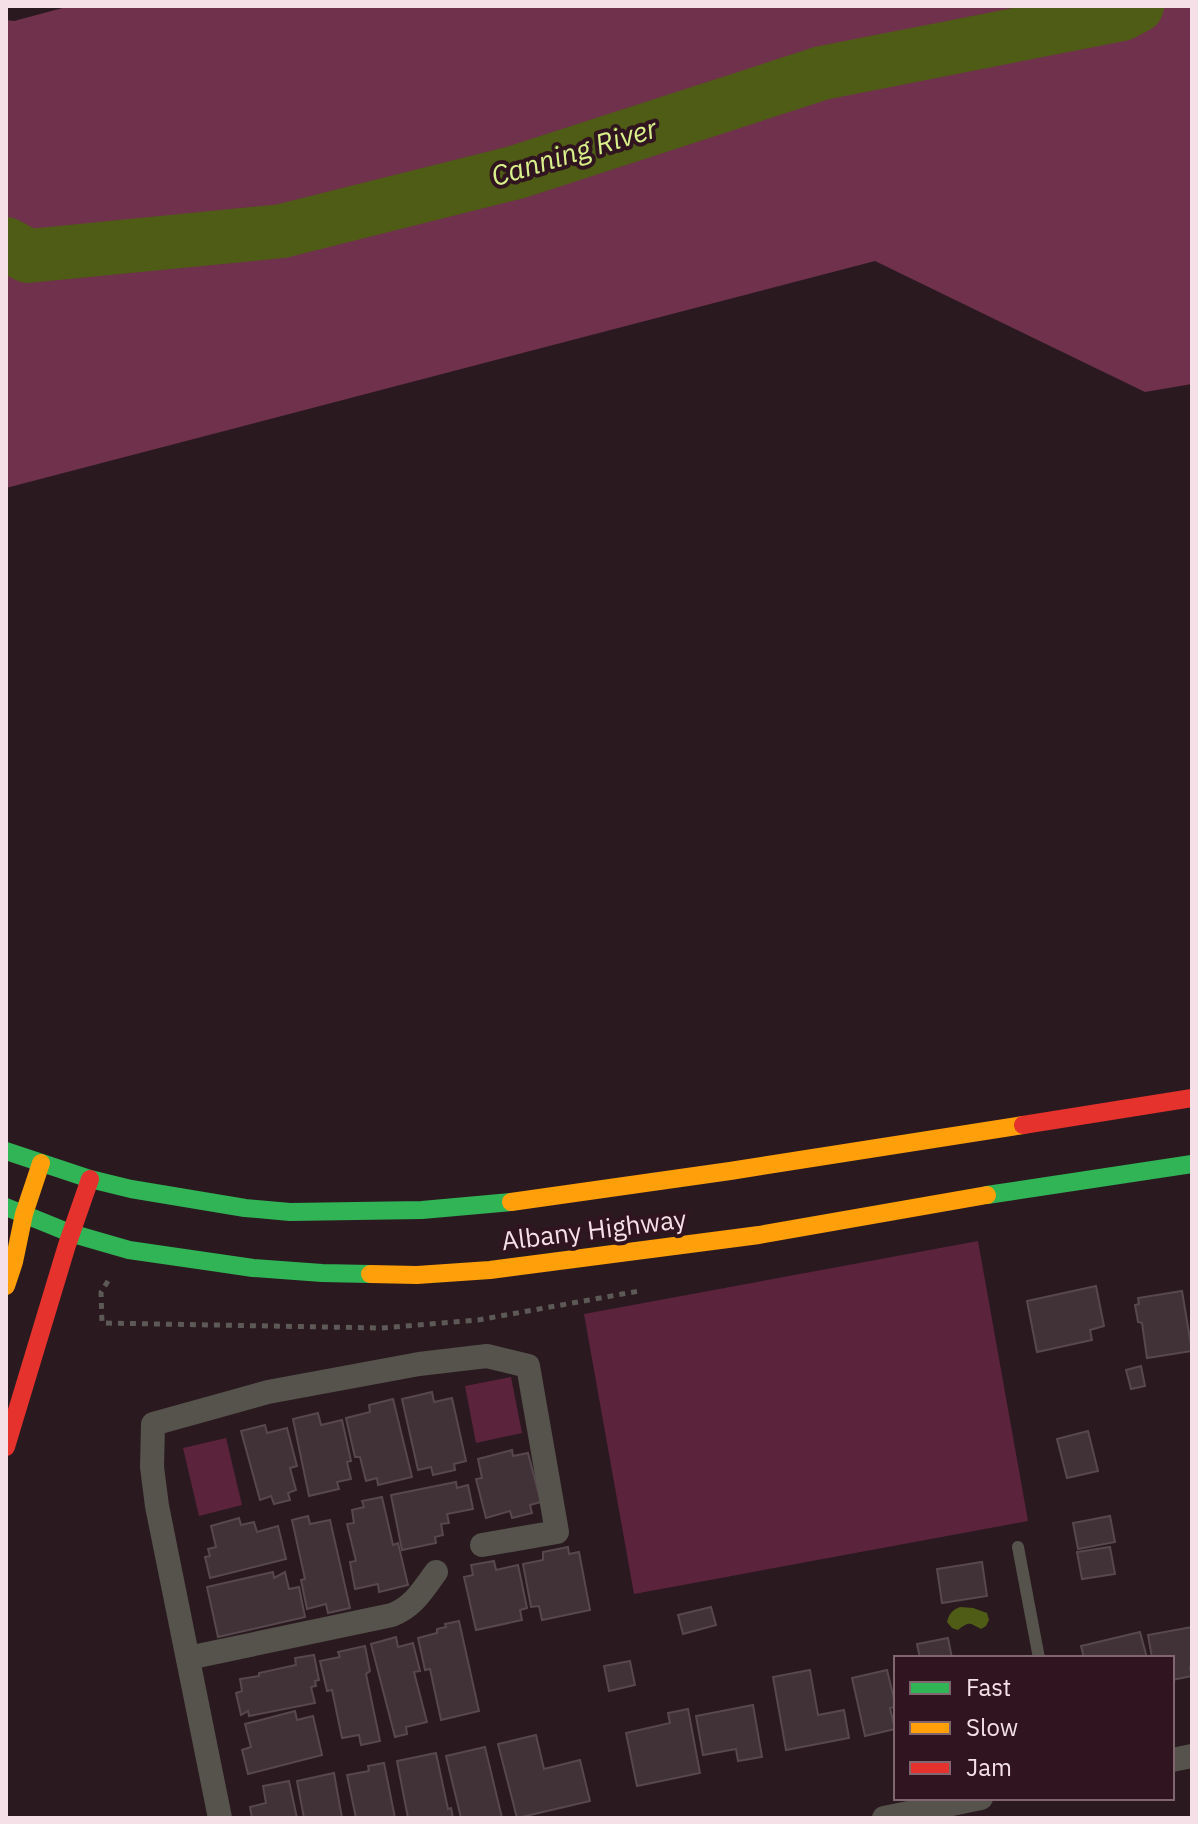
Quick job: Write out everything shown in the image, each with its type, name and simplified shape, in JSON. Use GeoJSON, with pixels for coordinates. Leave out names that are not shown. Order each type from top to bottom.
{"type":"FeatureCollection","features":[{"type":"Feature","properties":{"kind":"main road","name":"Albany Highway"},"geometry":{"type":"LineString","coordinates":[[6,1151],[131,1189],[245,1208],[290,1212],[422,1210],[554,1197],[1192,1098]]}},
{"type":"Feature","properties":{"kind":"main road"},"geometry":{"type":"LineString","coordinates":[[6,1286],[14,1262],[15,1211],[41,1163]]}},
{"type":"Feature","properties":{"kind":"main road","name":"Albany Highway"},"geometry":{"type":"LineString","coordinates":[[15,1211],[70,1233],[129,1250],[253,1268],[417,1275],[490,1270],[759,1235],[955,1200],[1192,1164]]}},
{"type":"Feature","properties":{"kind":"main road"},"geometry":{"type":"LineString","coordinates":[[6,1447],[12,1407],[90,1179]]}},
{"type":"Feature","properties":{"kind":"main road"},"geometry":{"type":"LineString","coordinates":[[422,1210],[436,1231]]}},
{"type":"Feature","properties":{"kind":"main road"},"geometry":{"type":"LineString","coordinates":[[654,1231],[701,1226],[759,1235]]}},
{"type":"Feature","properties":{"kind":"street"},"geometry":{"type":"LineString","coordinates":[[220,1818],[157,1506],[152,1467],[153,1424],[268,1392],[419,1364],[487,1356],[528,1366],[557,1532],[482,1545]]}},
{"type":"Feature","properties":{"kind":"street"},"geometry":{"type":"LineString","coordinates":[[188,1658],[392,1615],[406,1609],[436,1572]]}},
{"type":"Feature","properties":{"kind":"street"},"geometry":{"type":"LineString","coordinates":[[884,1818],[971,1800]]}},
{"type":"Feature","properties":{"kind":"lane"},"geometry":{"type":"LineString","coordinates":[[1018,1547],[1039,1656]]}},
{"type":"Feature","properties":{"kind":"shaded area"},"geometry":{"type":"Polygon","coordinates":[[[70,6],[1192,6],[1192,384],[1145,392],[875,261],[6,488],[6,20],[14,21],[70,6]]]}},
{"type":"Feature","properties":{"kind":"shaded area"},"geometry":{"type":"Polygon","coordinates":[[[978,1241],[1028,1521],[634,1594],[584,1314],[978,1241]]]}},
{"type":"Feature","properties":{"kind":"shaded area"},"geometry":{"type":"Polygon","coordinates":[[[511,1377],[522,1433],[476,1443],[465,1386],[511,1377]]]}},
{"type":"Feature","properties":{"kind":"shaded area"},"geometry":{"type":"Polygon","coordinates":[[[226,1438],[242,1505],[199,1516],[183,1448],[226,1438]]]}},
{"type":"Feature","properties":{"kind":"shaded area"},"geometry":{"type":"Polygon","coordinates":[[[960,1607],[987,1613],[989,1620],[986,1626],[981,1629],[970,1624],[958,1630],[952,1628],[948,1619],[960,1607]]]}},
{"type":"Feature","properties":{"kind":"building"},"geometry":{"type":"Polygon","coordinates":[[[1096,1286],[1104,1326],[1090,1330],[1092,1340],[1037,1352],[1027,1301],[1096,1286]]]}},
{"type":"Feature","properties":{"kind":"building"},"geometry":{"type":"Polygon","coordinates":[[[1182,1291],[1192,1351],[1147,1358],[1142,1323],[1138,1322],[1135,1305],[1139,1304],[1138,1298],[1182,1291]]]}},
{"type":"Feature","properties":{"kind":"building"},"geometry":{"type":"Polygon","coordinates":[[[1141,1366],[1145,1386],[1131,1389],[1126,1370],[1141,1366]]]}},
{"type":"Feature","properties":{"kind":"building"},"geometry":{"type":"Polygon","coordinates":[[[432,1392],[434,1402],[452,1398],[466,1461],[454,1464],[455,1470],[433,1475],[431,1467],[418,1470],[402,1399],[432,1392]]]}},
{"type":"Feature","properties":{"kind":"building"},"geometry":{"type":"Polygon","coordinates":[[[393,1399],[412,1477],[378,1485],[377,1478],[366,1481],[360,1457],[355,1457],[346,1418],[370,1412],[369,1405],[393,1399]]]}},
{"type":"Feature","properties":{"kind":"building"},"geometry":{"type":"Polygon","coordinates":[[[318,1413],[321,1425],[342,1420],[351,1461],[347,1462],[351,1479],[337,1482],[339,1489],[309,1496],[293,1419],[318,1413]]]}},
{"type":"Feature","properties":{"kind":"building"},"geometry":{"type":"Polygon","coordinates":[[[265,1425],[267,1433],[287,1428],[297,1466],[290,1468],[296,1490],[288,1493],[290,1500],[274,1504],[271,1496],[260,1500],[241,1431],[265,1425]]]}},
{"type":"Feature","properties":{"kind":"building"},"geometry":{"type":"Polygon","coordinates":[[[1088,1431],[1098,1471],[1067,1478],[1057,1439],[1088,1431]]]}},
{"type":"Feature","properties":{"kind":"building"},"geometry":{"type":"Polygon","coordinates":[[[512,1450],[513,1456],[528,1453],[541,1502],[530,1505],[532,1513],[512,1518],[510,1511],[486,1518],[476,1479],[482,1478],[478,1459],[512,1450]]]}},
{"type":"Feature","properties":{"kind":"building"},"geometry":{"type":"Polygon","coordinates":[[[456,1482],[457,1488],[468,1485],[473,1509],[447,1514],[449,1523],[441,1524],[443,1535],[435,1537],[436,1543],[402,1550],[391,1495],[456,1482]]]}},
{"type":"Feature","properties":{"kind":"building"},"geometry":{"type":"Polygon","coordinates":[[[382,1497],[393,1545],[398,1543],[408,1585],[379,1592],[378,1584],[355,1589],[350,1562],[356,1561],[347,1524],[354,1523],[352,1510],[364,1507],[362,1501],[382,1497]]]}},
{"type":"Feature","properties":{"kind":"building"},"geometry":{"type":"Polygon","coordinates":[[[308,1516],[310,1524],[330,1520],[350,1608],[328,1613],[326,1604],[307,1609],[301,1580],[305,1579],[292,1520],[308,1516]]]}},
{"type":"Feature","properties":{"kind":"building"},"geometry":{"type":"Polygon","coordinates":[[[1110,1516],[1115,1542],[1078,1549],[1073,1523],[1110,1516]]]}},
{"type":"Feature","properties":{"kind":"building"},"geometry":{"type":"Polygon","coordinates":[[[239,1518],[241,1525],[254,1522],[257,1532],[278,1526],[286,1559],[210,1578],[205,1557],[210,1556],[208,1549],[216,1547],[211,1526],[239,1518]]]}},
{"type":"Feature","properties":{"kind":"building"},"geometry":{"type":"Polygon","coordinates":[[[568,1547],[569,1554],[579,1552],[590,1610],[542,1620],[539,1606],[531,1607],[523,1564],[543,1560],[543,1552],[568,1547]]]}},
{"type":"Feature","properties":{"kind":"building"},"geometry":{"type":"Polygon","coordinates":[[[1110,1547],[1115,1574],[1082,1579],[1077,1552],[1110,1547]]]}},
{"type":"Feature","properties":{"kind":"building"},"geometry":{"type":"Polygon","coordinates":[[[494,1561],[496,1570],[518,1565],[527,1608],[520,1610],[522,1620],[476,1630],[464,1577],[473,1575],[471,1565],[494,1561]]]}},
{"type":"Feature","properties":{"kind":"building"},"geometry":{"type":"Polygon","coordinates":[[[982,1562],[987,1596],[942,1603],[937,1569],[982,1562]]]}},
{"type":"Feature","properties":{"kind":"building"},"geometry":{"type":"Polygon","coordinates":[[[273,1572],[274,1578],[285,1572],[289,1589],[299,1587],[305,1617],[218,1637],[207,1587],[273,1572]]]}},
{"type":"Feature","properties":{"kind":"building"},"geometry":{"type":"Polygon","coordinates":[[[711,1607],[716,1625],[683,1634],[678,1615],[711,1607]]]}},
{"type":"Feature","properties":{"kind":"building"},"geometry":{"type":"Polygon","coordinates":[[[459,1621],[479,1711],[441,1720],[430,1669],[425,1670],[418,1638],[437,1633],[437,1629],[446,1627],[445,1624],[459,1621]]]}},
{"type":"Feature","properties":{"kind":"building"},"geometry":{"type":"Polygon","coordinates":[[[1192,1627],[1192,1676],[1174,1680],[1174,1656],[1152,1656],[1148,1635],[1192,1627]]]}},
{"type":"Feature","properties":{"kind":"building"},"geometry":{"type":"Polygon","coordinates":[[[1140,1632],[1146,1656],[1084,1656],[1081,1646],[1140,1632]]]}},
{"type":"Feature","properties":{"kind":"building"},"geometry":{"type":"Polygon","coordinates":[[[396,1637],[398,1647],[413,1643],[420,1671],[414,1672],[427,1722],[406,1727],[407,1734],[395,1737],[371,1644],[396,1637]]]}},
{"type":"Feature","properties":{"kind":"building"},"geometry":{"type":"Polygon","coordinates":[[[948,1638],[952,1656],[920,1656],[917,1644],[948,1638]]]}},
{"type":"Feature","properties":{"kind":"building"},"geometry":{"type":"Polygon","coordinates":[[[365,1646],[370,1671],[366,1674],[380,1741],[361,1745],[359,1735],[342,1738],[332,1690],[327,1691],[320,1661],[340,1657],[338,1652],[365,1646]]]}},
{"type":"Feature","properties":{"kind":"building"},"geometry":{"type":"Polygon","coordinates":[[[314,1655],[319,1680],[315,1681],[316,1686],[311,1687],[315,1703],[249,1716],[248,1711],[241,1715],[236,1693],[242,1691],[240,1679],[296,1665],[295,1658],[314,1655]]]}},
{"type":"Feature","properties":{"kind":"building"},"geometry":{"type":"Polygon","coordinates":[[[630,1661],[635,1685],[609,1691],[604,1666],[630,1661]]]}},
{"type":"Feature","properties":{"kind":"building"},"geometry":{"type":"Polygon","coordinates":[[[810,1670],[818,1715],[844,1710],[849,1738],[786,1750],[773,1677],[810,1670]]]}},
{"type":"Feature","properties":{"kind":"building"},"geometry":{"type":"Polygon","coordinates":[[[887,1670],[894,1699],[894,1707],[890,1708],[894,1729],[865,1736],[852,1678],[887,1670]]]}},
{"type":"Feature","properties":{"kind":"building"},"geometry":{"type":"Polygon","coordinates":[[[753,1705],[762,1757],[738,1761],[736,1749],[703,1755],[696,1716],[753,1705]]]}},
{"type":"Feature","properties":{"kind":"building"},"geometry":{"type":"Polygon","coordinates":[[[688,1709],[700,1773],[637,1786],[626,1733],[670,1723],[668,1713],[688,1709]]]}},
{"type":"Feature","properties":{"kind":"building"},"geometry":{"type":"Polygon","coordinates":[[[295,1711],[297,1720],[313,1716],[322,1755],[248,1774],[242,1750],[251,1747],[245,1724],[295,1711]]]}},
{"type":"Feature","properties":{"kind":"building"},"geometry":{"type":"Polygon","coordinates":[[[536,1735],[544,1769],[580,1760],[590,1801],[517,1818],[498,1744],[536,1735]]]}},
{"type":"Feature","properties":{"kind":"building"},"geometry":{"type":"Polygon","coordinates":[[[485,1747],[502,1818],[461,1818],[446,1756],[485,1747]]]}},
{"type":"Feature","properties":{"kind":"building"},"geometry":{"type":"Polygon","coordinates":[[[436,1753],[448,1809],[451,1808],[453,1818],[408,1818],[397,1761],[436,1753]]]}},
{"type":"Feature","properties":{"kind":"building"},"geometry":{"type":"Polygon","coordinates":[[[384,1763],[395,1818],[356,1818],[347,1775],[369,1771],[368,1766],[384,1763]]]}},
{"type":"Feature","properties":{"kind":"building"},"geometry":{"type":"Polygon","coordinates":[[[334,1773],[342,1818],[304,1818],[297,1781],[334,1773]]]}},
{"type":"Feature","properties":{"kind":"building"},"geometry":{"type":"Polygon","coordinates":[[[289,1781],[297,1818],[252,1818],[250,1807],[266,1803],[263,1786],[289,1781]]]}},
{"type":"Feature","properties":{"kind":"waterway","name":"Canning River"},"geometry":{"type":"LineString","coordinates":[[6,244],[28,256],[282,231],[517,172],[822,73],[1122,14],[1137,6]]}},
{"type":"Feature","properties":{"kind":"traffic: fast"},"geometry":{"type":"LineString","coordinates":[[6,1151],[131,1189],[245,1208],[290,1212],[422,1210],[511,1202]]}},
{"type":"Feature","properties":{"kind":"traffic: fast"},"geometry":{"type":"LineString","coordinates":[[987,1195],[1192,1164]]}},
{"type":"Feature","properties":{"kind":"traffic: fast"},"geometry":{"type":"LineString","coordinates":[[6,1207],[70,1233],[129,1250],[253,1268],[370,1274]]}},
{"type":"Feature","properties":{"kind":"traffic: slow"},"geometry":{"type":"LineString","coordinates":[[511,1202],[1023,1125]]}},
{"type":"Feature","properties":{"kind":"traffic: slow"},"geometry":{"type":"LineString","coordinates":[[6,1286],[41,1163]]}},
{"type":"Feature","properties":{"kind":"traffic: slow"},"geometry":{"type":"LineString","coordinates":[[370,1274],[417,1275],[490,1270],[759,1235],[987,1195]]}},
{"type":"Feature","properties":{"kind":"traffic: jam"},"geometry":{"type":"LineString","coordinates":[[1023,1125],[1192,1098]]}},
{"type":"Feature","properties":{"kind":"traffic: jam"},"geometry":{"type":"LineString","coordinates":[[6,1447],[90,1179]]}}]}
